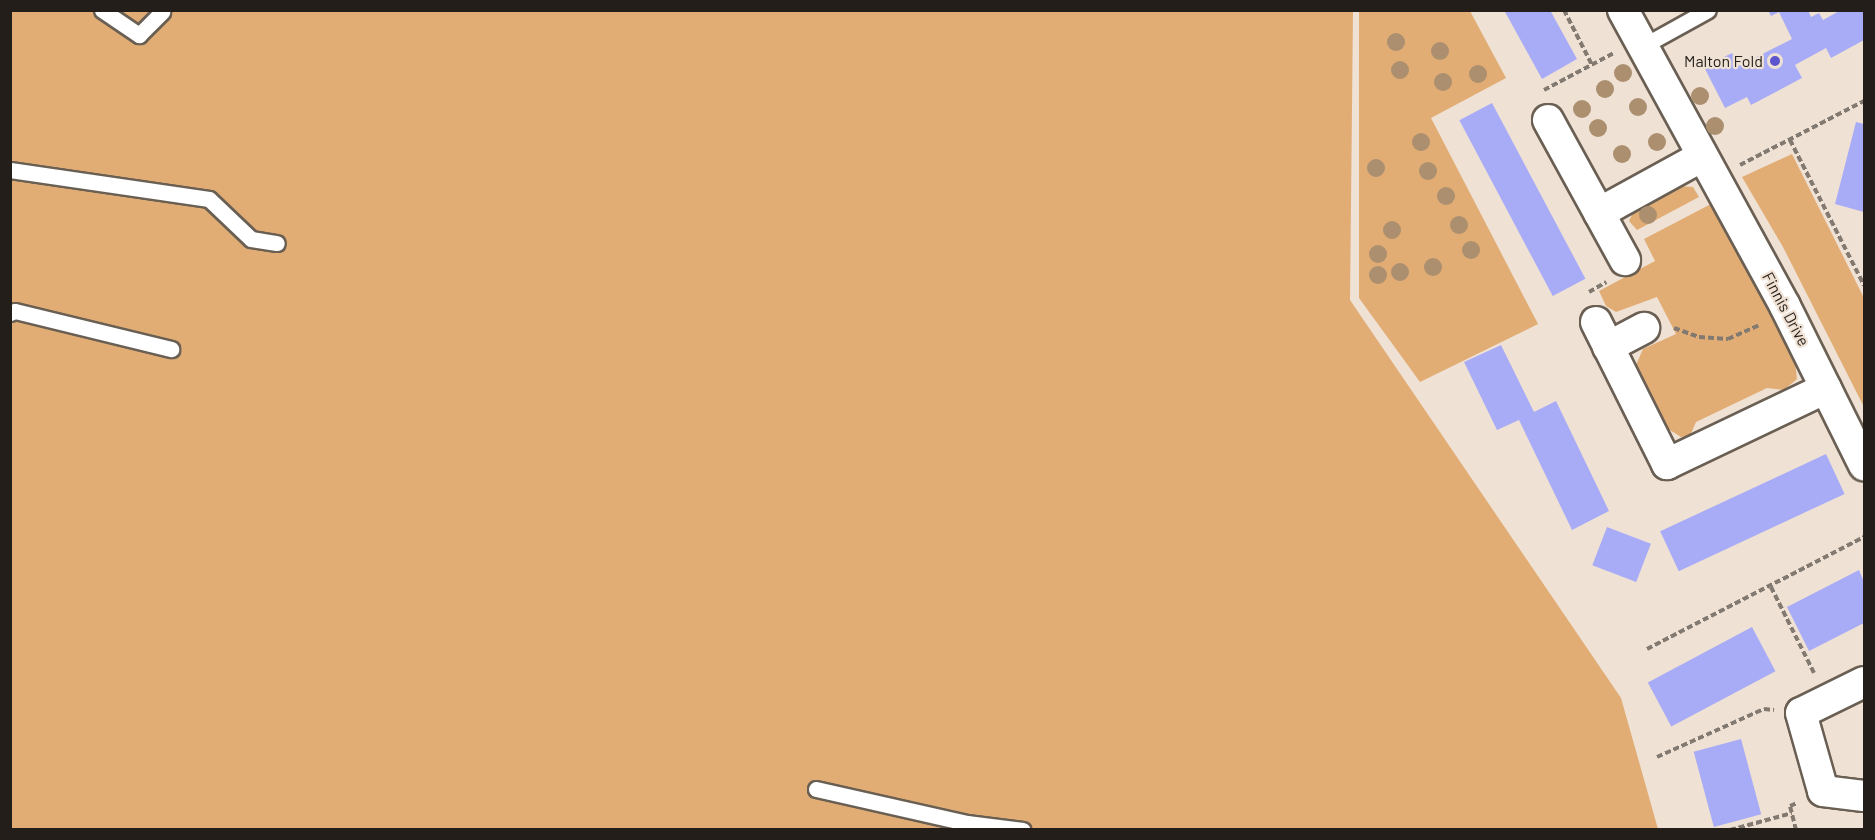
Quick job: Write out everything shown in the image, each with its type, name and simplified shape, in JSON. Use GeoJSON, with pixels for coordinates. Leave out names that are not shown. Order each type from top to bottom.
{"type":"FeatureCollection","features":[{"type":"Feature","properties":{"kind":"street","name":"Finnis Drive"},"geometry":{"type":"LineString","coordinates":[[1623,10],[1707,168],[1785,306],[1864,465]]}},
{"type":"Feature","properties":{"kind":"street"},"geometry":{"type":"LineString","coordinates":[[1548,120],[1625,260]]}},
{"type":"Feature","properties":{"kind":"street"},"geometry":{"type":"LineString","coordinates":[[1599,213],[1707,168]]}},
{"type":"Feature","properties":{"kind":"street"},"geometry":{"type":"LineString","coordinates":[[1644,328],[1602,335],[1667,464],[1826,388]]}},
{"type":"Feature","properties":{"kind":"street"},"geometry":{"type":"LineString","coordinates":[[1864,682],[1814,707],[1823,791],[1864,796]]}},
{"type":"Feature","properties":{"kind":"lane"},"geometry":{"type":"LineString","coordinates":[[102,10],[139,35],[162,12]]}},
{"type":"Feature","properties":{"kind":"lane"},"geometry":{"type":"LineString","coordinates":[[1641,43],[1708,10]]}},
{"type":"Feature","properties":{"kind":"lane"},"geometry":{"type":"LineString","coordinates":[[10,170],[209,199],[251,240],[277,243]]}},
{"type":"Feature","properties":{"kind":"lane"},"geometry":{"type":"LineString","coordinates":[[10,313],[15,311],[171,349]]}},
{"type":"Feature","properties":{"kind":"lane"},"geometry":{"type":"LineString","coordinates":[[816,789],[967,823],[1023,830]]}},
{"type":"Feature","properties":{"kind":"path"},"geometry":{"type":"LineString","coordinates":[[1564,10],[1592,65]]}},
{"type":"Feature","properties":{"kind":"path"},"geometry":{"type":"LineString","coordinates":[[1548,120],[1540,92],[1641,43]]}},
{"type":"Feature","properties":{"kind":"path"},"geometry":{"type":"LineString","coordinates":[[1707,168],[1790,140],[1864,101]]}},
{"type":"Feature","properties":{"kind":"path"},"geometry":{"type":"LineString","coordinates":[[1790,140],[1864,285]]}},
{"type":"Feature","properties":{"kind":"path"},"geometry":{"type":"LineString","coordinates":[[1644,328],[1670,326],[1699,337],[1728,339],[1752,331],[1785,306]]}},
{"type":"Feature","properties":{"kind":"path"},"geometry":{"type":"LineString","coordinates":[[1647,649],[1864,537]]}},
{"type":"Feature","properties":{"kind":"path"},"geometry":{"type":"LineString","coordinates":[[1657,757],[1764,710],[1814,707],[1771,586]]}},
{"type":"Feature","properties":{"kind":"path"},"geometry":{"type":"LineString","coordinates":[[1730,830],[1792,813]]}},
{"type":"Feature","properties":{"kind":"shaded area"},"geometry":{"type":"Polygon","coordinates":[[[1353,10],[1350,300],[1621,698],[1658,829],[11,830],[11,11],[1353,10]]]}},
{"type":"Feature","properties":{"kind":"shaded area"},"geometry":{"type":"Polygon","coordinates":[[[1359,11],[1470,11],[1506,78],[1431,118],[1538,324],[1420,382],[1359,298],[1359,11]]]}},
{"type":"Feature","properties":{"kind":"shaded area"},"geometry":{"type":"Polygon","coordinates":[[[1792,154],[1864,298],[1864,407],[1783,247],[1742,177],[1792,154]]]}},
{"type":"Feature","properties":{"kind":"shaded area"},"geometry":{"type":"Polygon","coordinates":[[[1677,186],[1693,187],[1699,197],[1637,230],[1629,221],[1635,209],[1677,186]]]}},
{"type":"Feature","properties":{"kind":"shaded area"},"geometry":{"type":"Polygon","coordinates":[[[1711,204],[1795,362],[1797,379],[1784,390],[1767,388],[1696,422],[1690,436],[1681,437],[1665,427],[1636,365],[1643,349],[1676,334],[1657,297],[1616,312],[1606,306],[1599,291],[1655,261],[1644,239],[1711,204]]]}},
{"type":"Feature","properties":{"kind":"building"},"geometry":{"type":"Polygon","coordinates":[[[1504,10],[1550,10],[1577,59],[1542,79],[1504,10]]]}},
{"type":"Feature","properties":{"kind":"building","name":"Malton Fold"},"geometry":{"type":"Polygon","coordinates":[[[1768,10],[1808,10],[1811,17],[1819,13],[1823,20],[1841,10],[1864,10],[1864,40],[1831,58],[1826,48],[1795,65],[1802,78],[1751,105],[1747,97],[1725,108],[1704,67],[1732,53],[1739,66],[1792,39],[1779,12],[1771,16],[1768,10]]]}},
{"type":"Feature","properties":{"kind":"building"},"geometry":{"type":"Polygon","coordinates":[[[1492,103],[1585,279],[1553,296],[1459,120],[1492,103]]]}},
{"type":"Feature","properties":{"kind":"building"},"geometry":{"type":"Polygon","coordinates":[[[1856,122],[1864,124],[1864,212],[1835,204],[1856,122]]]}},
{"type":"Feature","properties":{"kind":"building"},"geometry":{"type":"Polygon","coordinates":[[[1501,345],[1534,412],[1556,401],[1609,511],[1572,530],[1519,420],[1497,430],[1464,362],[1501,345]]]}},
{"type":"Feature","properties":{"kind":"building"},"geometry":{"type":"Polygon","coordinates":[[[1826,454],[1845,494],[1679,571],[1660,531],[1826,454]]]}},
{"type":"Feature","properties":{"kind":"building"},"geometry":{"type":"Polygon","coordinates":[[[1607,527],[1651,544],[1636,582],[1592,565],[1607,527]]]}},
{"type":"Feature","properties":{"kind":"building"},"geometry":{"type":"Polygon","coordinates":[[[1859,570],[1864,582],[1864,623],[1809,651],[1787,607],[1859,570]]]}},
{"type":"Feature","properties":{"kind":"building"},"geometry":{"type":"Polygon","coordinates":[[[1752,627],[1775,671],[1671,727],[1648,682],[1752,627]]]}},
{"type":"Feature","properties":{"kind":"building"},"geometry":{"type":"Polygon","coordinates":[[[1741,739],[1761,814],[1714,827],[1694,752],[1741,739]]]}},
{"type":"Feature","properties":{"kind":"place","name":"Malton Fold"},"geometry":{"type":"Point","coordinates":[1775,61]}}]}
